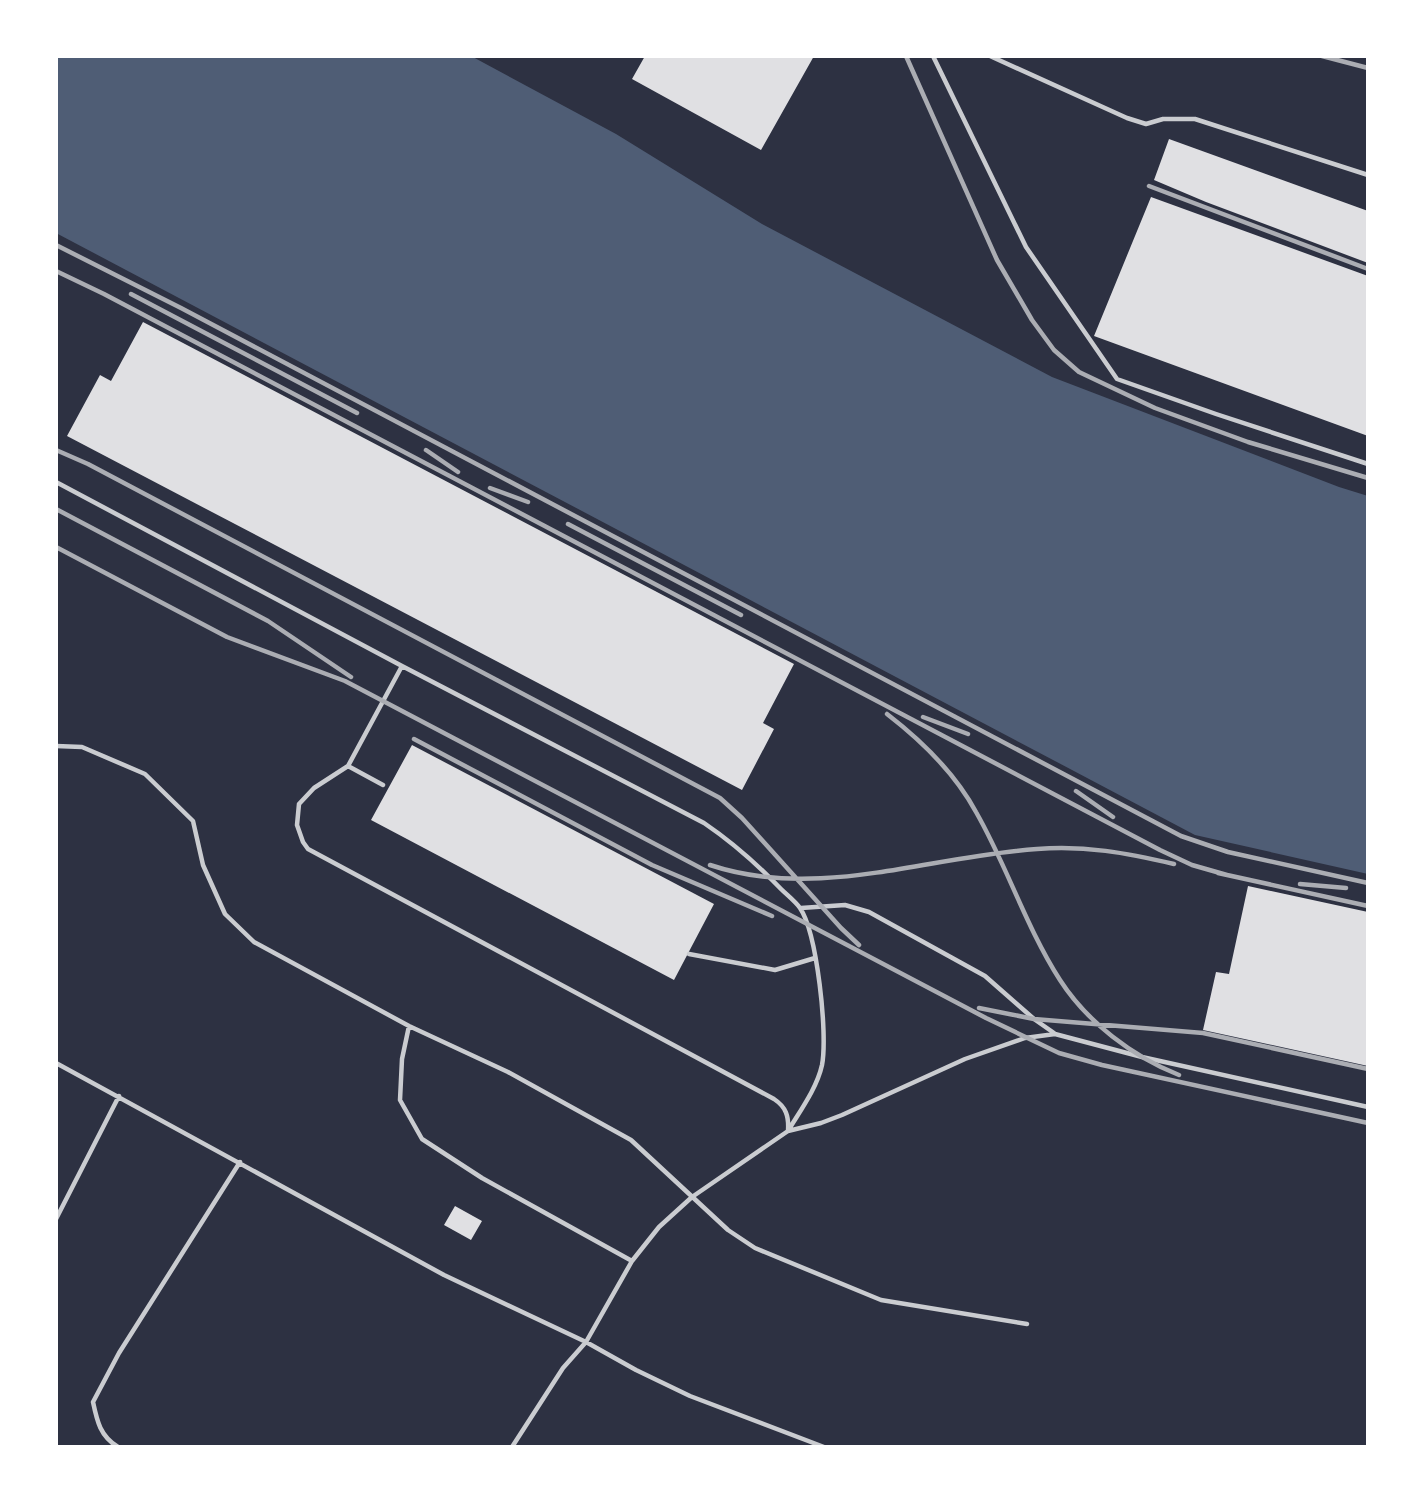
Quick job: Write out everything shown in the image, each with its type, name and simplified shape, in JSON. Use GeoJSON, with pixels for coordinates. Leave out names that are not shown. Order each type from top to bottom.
{"type":"FeatureCollection","features":[{"type":"Feature","properties":{"kind":"lane"},"geometry":{"type":"LineString","coordinates":[[933,56],[1026,247],[1117,379],[1368,464]]}},
{"type":"Feature","properties":{"kind":"lane"},"geometry":{"type":"LineString","coordinates":[[990,56],[1146,124],[1163,120],[1195,119],[1368,174]]}},
{"type":"Feature","properties":{"kind":"lane"},"geometry":{"type":"LineString","coordinates":[[56,482],[704,823],[727,839],[801,908],[815,958],[821,990],[824,1043],[821,1066],[813,1089],[788,1132]]}},
{"type":"Feature","properties":{"kind":"lane"},"geometry":{"type":"LineString","coordinates":[[402,666],[348,766],[314,788],[299,804],[297,824],[308,849],[774,1098],[788,1113],[788,1132]]}},
{"type":"Feature","properties":{"kind":"lane"},"geometry":{"type":"LineString","coordinates":[[56,746],[82,747],[145,774],[193,821],[203,865],[225,914],[254,942],[409,1026],[508,1072],[631,1140],[728,1230],[755,1248],[881,1300],[1027,1324]]}},
{"type":"Feature","properties":{"kind":"lane"},"geometry":{"type":"LineString","coordinates":[[348,766],[383,785]]}},
{"type":"Feature","properties":{"kind":"lane"},"geometry":{"type":"LineString","coordinates":[[801,908],[845,905],[869,912],[985,976],[1055,1034],[1142,1057],[1368,1107]]}},
{"type":"Feature","properties":{"kind":"lane"},"geometry":{"type":"LineString","coordinates":[[689,954],[775,970],[815,958]]}},
{"type":"Feature","properties":{"kind":"lane"},"geometry":{"type":"LineString","coordinates":[[409,1026],[402,1059],[400,1100],[422,1139],[482,1178],[632,1261]]}},
{"type":"Feature","properties":{"kind":"lane"},"geometry":{"type":"LineString","coordinates":[[512,1447],[563,1368],[586,1342],[632,1261],[659,1227],[692,1197],[788,1132],[842,1115],[965,1059],[1025,1038],[1055,1034]]}},
{"type":"Feature","properties":{"kind":"lane"},"geometry":{"type":"LineString","coordinates":[[56,1063],[444,1275],[586,1342],[690,1396],[824,1447]]}},
{"type":"Feature","properties":{"kind":"lane"},"geometry":{"type":"LineString","coordinates":[[56,1219],[119,1096]]}},
{"type":"Feature","properties":{"kind":"lane"},"geometry":{"type":"LineString","coordinates":[[118,1447],[104,1436],[97,1422],[93,1402],[119,1353],[240,1162]]}},
{"type":"Feature","properties":{"kind":"water"},"geometry":{"type":"Polygon","coordinates":[[[56,56],[471,56],[616,134],[762,224],[1052,377],[1368,496],[1368,874],[1195,835],[56,233],[56,56]]]}},
{"type":"Feature","properties":{"kind":"building"},"geometry":{"type":"Polygon","coordinates":[[[645,56],[814,56],[761,150],[632,79],[645,56]]]}},
{"type":"Feature","properties":{"kind":"building"},"geometry":{"type":"Polygon","coordinates":[[[1169,139],[1368,211],[1368,263],[1154,180],[1169,139]]]}},
{"type":"Feature","properties":{"kind":"building"},"geometry":{"type":"Polygon","coordinates":[[[1151,197],[1368,276],[1368,436],[1094,336],[1151,197]]]}},
{"type":"Feature","properties":{"kind":"building"},"geometry":{"type":"Polygon","coordinates":[[[143,322],[794,664],[763,723],[774,729],[742,790],[67,436],[100,375],[111,381],[143,322]]]}},
{"type":"Feature","properties":{"kind":"building"},"geometry":{"type":"Polygon","coordinates":[[[412,745],[714,904],[674,980],[371,820],[412,745]]]}},
{"type":"Feature","properties":{"kind":"building"},"geometry":{"type":"Polygon","coordinates":[[[1248,886],[1368,912],[1368,1066],[1203,1030],[1216,972],[1229,974],[1248,886]]]}},
{"type":"Feature","properties":{"kind":"building"},"geometry":{"type":"Polygon","coordinates":[[[455,1206],[482,1221],[471,1240],[444,1225],[455,1206]]]}},
{"type":"Feature","properties":{"kind":"railway"},"geometry":{"type":"LineString","coordinates":[[906,56],[997,260],[1032,320],[1054,350],[1079,372],[1155,408],[1248,442],[1368,478]]}},
{"type":"Feature","properties":{"kind":"railway"},"geometry":{"type":"LineString","coordinates":[[1322,56],[1368,68]]}},
{"type":"Feature","properties":{"kind":"railway"},"geometry":{"type":"LineString","coordinates":[[1149,186],[1368,269]]}},
{"type":"Feature","properties":{"kind":"railway"},"geometry":{"type":"LineString","coordinates":[[56,245],[181,308],[1181,836],[1228,852],[1368,883]]}},
{"type":"Feature","properties":{"kind":"railway"},"geometry":{"type":"LineString","coordinates":[[56,271],[1160,850],[1192,865],[1227,875]]}},
{"type":"Feature","properties":{"kind":"railway"},"geometry":{"type":"LineString","coordinates":[[131,294],[357,413]]}},
{"type":"Feature","properties":{"kind":"railway"},"geometry":{"type":"LineString","coordinates":[[56,450],[88,464],[720,798],[742,818],[859,945]]}},
{"type":"Feature","properties":{"kind":"railway"},"geometry":{"type":"LineString","coordinates":[[426,450],[458,472]]}},
{"type":"Feature","properties":{"kind":"railway"},"geometry":{"type":"LineString","coordinates":[[490,488],[528,502]]}},
{"type":"Feature","properties":{"kind":"railway"},"geometry":{"type":"LineString","coordinates":[[56,509],[268,621],[351,677]]}},
{"type":"Feature","properties":{"kind":"railway"},"geometry":{"type":"LineString","coordinates":[[568,524],[741,615]]}},
{"type":"Feature","properties":{"kind":"railway"},"geometry":{"type":"LineString","coordinates":[[56,547],[227,637],[345,681],[986,1018],[1059,1053],[1102,1065],[1368,1123]]}},
{"type":"Feature","properties":{"kind":"railway"},"geometry":{"type":"LineString","coordinates":[[887,714],[937,758],[968,798],[1037,939],[1071,995],[1097,1024],[1128,1048],[1179,1075]]}},
{"type":"Feature","properties":{"kind":"railway"},"geometry":{"type":"LineString","coordinates":[[923,717],[968,734]]}},
{"type":"Feature","properties":{"kind":"railway"},"geometry":{"type":"LineString","coordinates":[[414,739],[652,865],[772,916]]}},
{"type":"Feature","properties":{"kind":"railway"},"geometry":{"type":"LineString","coordinates":[[1076,791],[1113,817]]}},
{"type":"Feature","properties":{"kind":"railway"},"geometry":{"type":"LineString","coordinates":[[710,865],[751,875],[791,879],[832,878],[996,853],[1054,848],[1106,851],[1174,864]]}},
{"type":"Feature","properties":{"kind":"railway"},"geometry":{"type":"LineString","coordinates":[[1218,873],[1368,906]]}},
{"type":"Feature","properties":{"kind":"railway"},"geometry":{"type":"LineString","coordinates":[[1300,884],[1346,888]]}},
{"type":"Feature","properties":{"kind":"railway"},"geometry":{"type":"LineString","coordinates":[[979,1008],[1034,1019],[1203,1033],[1368,1069]]}}]}
